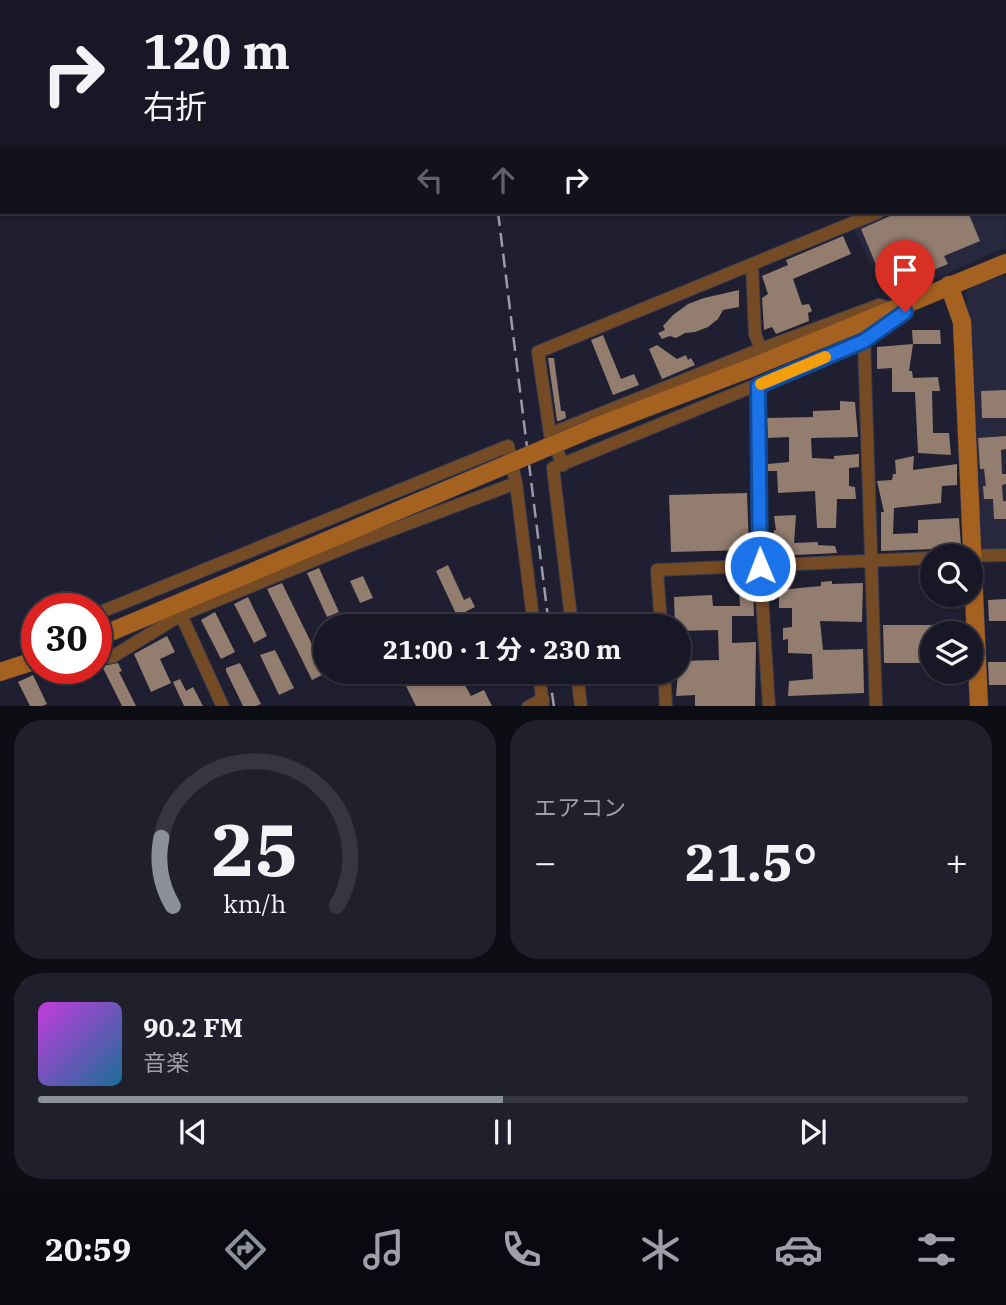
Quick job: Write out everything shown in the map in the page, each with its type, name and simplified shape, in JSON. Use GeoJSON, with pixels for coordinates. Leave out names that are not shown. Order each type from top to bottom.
{"type":"FeatureCollection","features":[{"type":"Feature","properties":{"kind":"street"},"geometry":{"type":"LineString","coordinates":[[562,465],[550,434],[538,352],[874,214]]}},
{"type":"Feature","properties":{"kind":"street"},"geometry":{"type":"LineString","coordinates":[[112,631],[593,428],[894,310],[1006,262]]}},
{"type":"Feature","properties":{"kind":"street"},"geometry":{"type":"LineString","coordinates":[[752,265],[755,334],[761,349]]}},
{"type":"Feature","properties":{"kind":"street"},"geometry":{"type":"LineString","coordinates":[[949,285],[961,322],[966,544]]}},
{"type":"Feature","properties":{"kind":"street"},"geometry":{"type":"LineString","coordinates":[[571,614],[553,468],[864,341],[925,297]]}},
{"type":"Feature","properties":{"kind":"street"},"geometry":{"type":"LineString","coordinates":[[550,434],[761,349],[879,305],[894,310]]}},
{"type":"Feature","properties":{"kind":"street"},"geometry":{"type":"LineString","coordinates":[[864,341],[876,706]]}},
{"type":"Feature","properties":{"kind":"street"},"geometry":{"type":"LineString","coordinates":[[758,386],[760,566],[769,706]]}},
{"type":"Feature","properties":{"kind":"street"},"geometry":{"type":"LineString","coordinates":[[112,607],[508,446],[516,482],[532,614]]}},
{"type":"Feature","properties":{"kind":"street"},"geometry":{"type":"LineString","coordinates":[[112,657],[181,615],[349,546],[516,482]]}},
{"type":"Feature","properties":{"kind":"street"},"geometry":{"type":"LineString","coordinates":[[983,556],[1006,555]]}},
{"type":"Feature","properties":{"kind":"street"},"geometry":{"type":"LineString","coordinates":[[660,614],[657,570],[920,559]]}},
{"type":"Feature","properties":{"kind":"street"},"geometry":{"type":"LineString","coordinates":[[970,607],[979,706]]}},
{"type":"Feature","properties":{"kind":"street"},"geometry":{"type":"LineString","coordinates":[[181,615],[223,706]]}},
{"type":"Feature","properties":{"kind":"street"},"geometry":{"type":"LineString","coordinates":[[0,672],[21,665]]}},
{"type":"Feature","properties":{"kind":"street"},"geometry":{"type":"LineString","coordinates":[[528,706],[543,703],[541,684]]}},
{"type":"Feature","properties":{"kind":"street"},"geometry":{"type":"LineString","coordinates":[[578,684],[581,706]]}},
{"type":"Feature","properties":{"kind":"street"},"geometry":{"type":"LineString","coordinates":[[665,684],[666,706]]}},
{"type":"Feature","properties":{"kind":"shaded area"},"geometry":{"type":"Polygon","coordinates":[[[890,214],[1005,214],[1006,247],[888,300],[854,229],[890,214]]]}},
{"type":"Feature","properties":{"kind":"shaded area"},"geometry":{"type":"Polygon","coordinates":[[[1006,275],[1006,548],[983,548],[981,544],[966,287],[1006,275]]]}},
{"type":"Feature","properties":{"kind":"building"},"geometry":{"type":"Polygon","coordinates":[[[895,214],[969,214],[980,241],[944,256],[948,264],[919,276],[917,270],[884,284],[861,229],[895,214]]]}},
{"type":"Feature","properties":{"kind":"building"},"geometry":{"type":"Polygon","coordinates":[[[843,236],[851,254],[793,279],[802,305],[809,304],[812,311],[808,313],[809,321],[776,334],[772,327],[764,330],[762,298],[768,294],[762,276],[788,265],[786,260],[843,236]]]}},
{"type":"Feature","properties":{"kind":"building"},"geometry":{"type":"Polygon","coordinates":[[[739,290],[739,307],[723,310],[718,319],[708,327],[676,338],[670,336],[662,339],[658,333],[665,330],[663,326],[688,304],[739,290]]]}},
{"type":"Feature","properties":{"kind":"building"},"geometry":{"type":"Polygon","coordinates":[[[912,330],[940,330],[941,344],[913,344],[912,330]]]}},
{"type":"Feature","properties":{"kind":"building"},"geometry":{"type":"Polygon","coordinates":[[[603,335],[621,379],[634,374],[639,385],[613,395],[591,340],[603,335]]]}},
{"type":"Feature","properties":{"kind":"building"},"geometry":{"type":"Polygon","coordinates":[[[913,344],[909,371],[912,371],[913,378],[938,377],[940,391],[932,391],[933,433],[949,433],[951,455],[918,453],[915,392],[892,392],[892,368],[877,369],[877,347],[913,344]]]}},
{"type":"Feature","properties":{"kind":"building"},"geometry":{"type":"Polygon","coordinates":[[[657,345],[677,359],[686,355],[695,365],[662,379],[649,349],[657,345]]]}},
{"type":"Feature","properties":{"kind":"building"},"geometry":{"type":"Polygon","coordinates":[[[548,358],[554,358],[561,411],[565,411],[566,418],[559,421],[557,421],[548,358]]]}},
{"type":"Feature","properties":{"kind":"building"},"geometry":{"type":"Polygon","coordinates":[[[1006,390],[1006,418],[982,418],[981,391],[1006,390]]]}},
{"type":"Feature","properties":{"kind":"building"},"geometry":{"type":"Polygon","coordinates":[[[840,401],[855,402],[858,437],[811,438],[812,458],[834,459],[834,456],[859,454],[859,467],[849,468],[849,486],[855,487],[856,499],[837,499],[836,528],[817,528],[815,491],[778,493],[777,471],[768,471],[768,464],[789,462],[789,437],[768,438],[767,418],[813,417],[813,411],[840,410],[840,401]]]}},
{"type":"Feature","properties":{"kind":"building"},"geometry":{"type":"Polygon","coordinates":[[[1006,436],[1006,449],[1001,450],[1002,474],[1006,474],[1006,484],[1002,485],[1003,501],[1006,501],[1006,519],[994,519],[993,499],[984,499],[983,486],[986,486],[984,469],[980,469],[978,438],[1006,436]]]}},
{"type":"Feature","properties":{"kind":"building"},"geometry":{"type":"Polygon","coordinates":[[[914,456],[913,470],[957,464],[957,485],[942,486],[941,503],[894,508],[893,534],[918,533],[918,520],[959,518],[961,544],[920,544],[920,550],[881,551],[881,512],[884,512],[877,481],[892,480],[893,474],[896,474],[895,460],[914,456]]]}},
{"type":"Feature","properties":{"kind":"building"},"geometry":{"type":"Polygon","coordinates":[[[747,493],[749,550],[671,552],[669,495],[747,493]]]}},
{"type":"Feature","properties":{"kind":"building"},"geometry":{"type":"Polygon","coordinates":[[[796,515],[794,543],[818,542],[818,545],[835,546],[837,553],[775,556],[774,516],[796,515]]]}},
{"type":"Feature","properties":{"kind":"building"},"geometry":{"type":"Polygon","coordinates":[[[448,565],[464,600],[470,597],[475,607],[456,614],[436,571],[448,565]]]}},
{"type":"Feature","properties":{"kind":"building"},"geometry":{"type":"Polygon","coordinates":[[[319,568],[339,612],[326,614],[307,573],[319,568]]]}},
{"type":"Feature","properties":{"kind":"building"},"geometry":{"type":"Polygon","coordinates":[[[363,576],[373,598],[360,603],[350,581],[363,576]]]}},
{"type":"Feature","properties":{"kind":"building"},"geometry":{"type":"Polygon","coordinates":[[[832,581],[832,584],[863,583],[862,622],[820,621],[823,650],[863,649],[864,693],[788,696],[789,681],[813,679],[812,654],[788,653],[788,639],[783,640],[783,628],[792,627],[792,608],[779,608],[779,590],[821,586],[821,582],[832,581]]]}},
{"type":"Feature","properties":{"kind":"building"},"geometry":{"type":"Polygon","coordinates":[[[282,583],[313,646],[313,680],[312,680],[267,589],[282,583]]]}},
{"type":"Feature","properties":{"kind":"building"},"geometry":{"type":"Polygon","coordinates":[[[739,587],[753,587],[754,616],[732,616],[732,643],[756,642],[755,706],[695,706],[695,695],[676,696],[677,684],[691,684],[691,661],[719,660],[718,630],[691,631],[691,614],[675,614],[674,597],[712,595],[713,606],[740,606],[739,587]]]}},
{"type":"Feature","properties":{"kind":"building"},"geometry":{"type":"Polygon","coordinates":[[[248,597],[267,636],[254,643],[234,604],[248,597]]]}},
{"type":"Feature","properties":{"kind":"building"},"geometry":{"type":"Polygon","coordinates":[[[1006,599],[1006,621],[989,621],[988,600],[1006,599]]]}},
{"type":"Feature","properties":{"kind":"building"},"geometry":{"type":"Polygon","coordinates":[[[215,612],[235,652],[221,659],[201,620],[215,612]]]}},
{"type":"Feature","properties":{"kind":"building"},"geometry":{"type":"Polygon","coordinates":[[[883,625],[920,625],[920,663],[884,663],[883,625]]]}},
{"type":"Feature","properties":{"kind":"building"},"geometry":{"type":"Polygon","coordinates":[[[167,636],[175,652],[160,659],[171,683],[151,692],[134,654],[167,636]]]}},
{"type":"Feature","properties":{"kind":"building"},"geometry":{"type":"Polygon","coordinates":[[[275,650],[294,688],[279,695],[260,655],[275,650]]]}},
{"type":"Feature","properties":{"kind":"building"},"geometry":{"type":"Polygon","coordinates":[[[988,662],[1006,662],[1006,685],[989,685],[988,662]]]}},
{"type":"Feature","properties":{"kind":"building"},"geometry":{"type":"Polygon","coordinates":[[[118,663],[122,671],[119,672],[136,706],[122,706],[111,684],[112,664],[118,663]]]}},
{"type":"Feature","properties":{"kind":"building"},"geometry":{"type":"Polygon","coordinates":[[[240,663],[261,704],[243,706],[226,671],[226,668],[240,663]]]}},
{"type":"Feature","properties":{"kind":"building"},"geometry":{"type":"Polygon","coordinates":[[[180,679],[186,691],[193,687],[203,706],[184,706],[173,682],[180,679]]]}},
{"type":"Feature","properties":{"kind":"building"},"geometry":{"type":"Polygon","coordinates":[[[18,682],[37,684],[47,704],[30,706],[18,682]]]}},
{"type":"Feature","properties":{"kind":"building"},"geometry":{"type":"Polygon","coordinates":[[[405,684],[464,684],[471,696],[484,690],[492,706],[416,706],[405,684]]]}},
{"type":"Feature","properties":{"kind":"railway"},"geometry":{"type":"LineString","coordinates":[[498,214],[548,614]]}},
{"type":"Feature","properties":{"kind":"railway"},"geometry":{"type":"LineString","coordinates":[[551,684],[554,706]]}},
{"type":"Feature","properties":{"kind":"slow traffic"},"geometry":{"type":"LineString","coordinates":[[761,384],[825,357]]}},
{"type":"Feature","properties":{"kind":"route"},"geometry":{"type":"LineString","coordinates":[[760,566],[758,386],[864,341],[905,312]]}}]}
